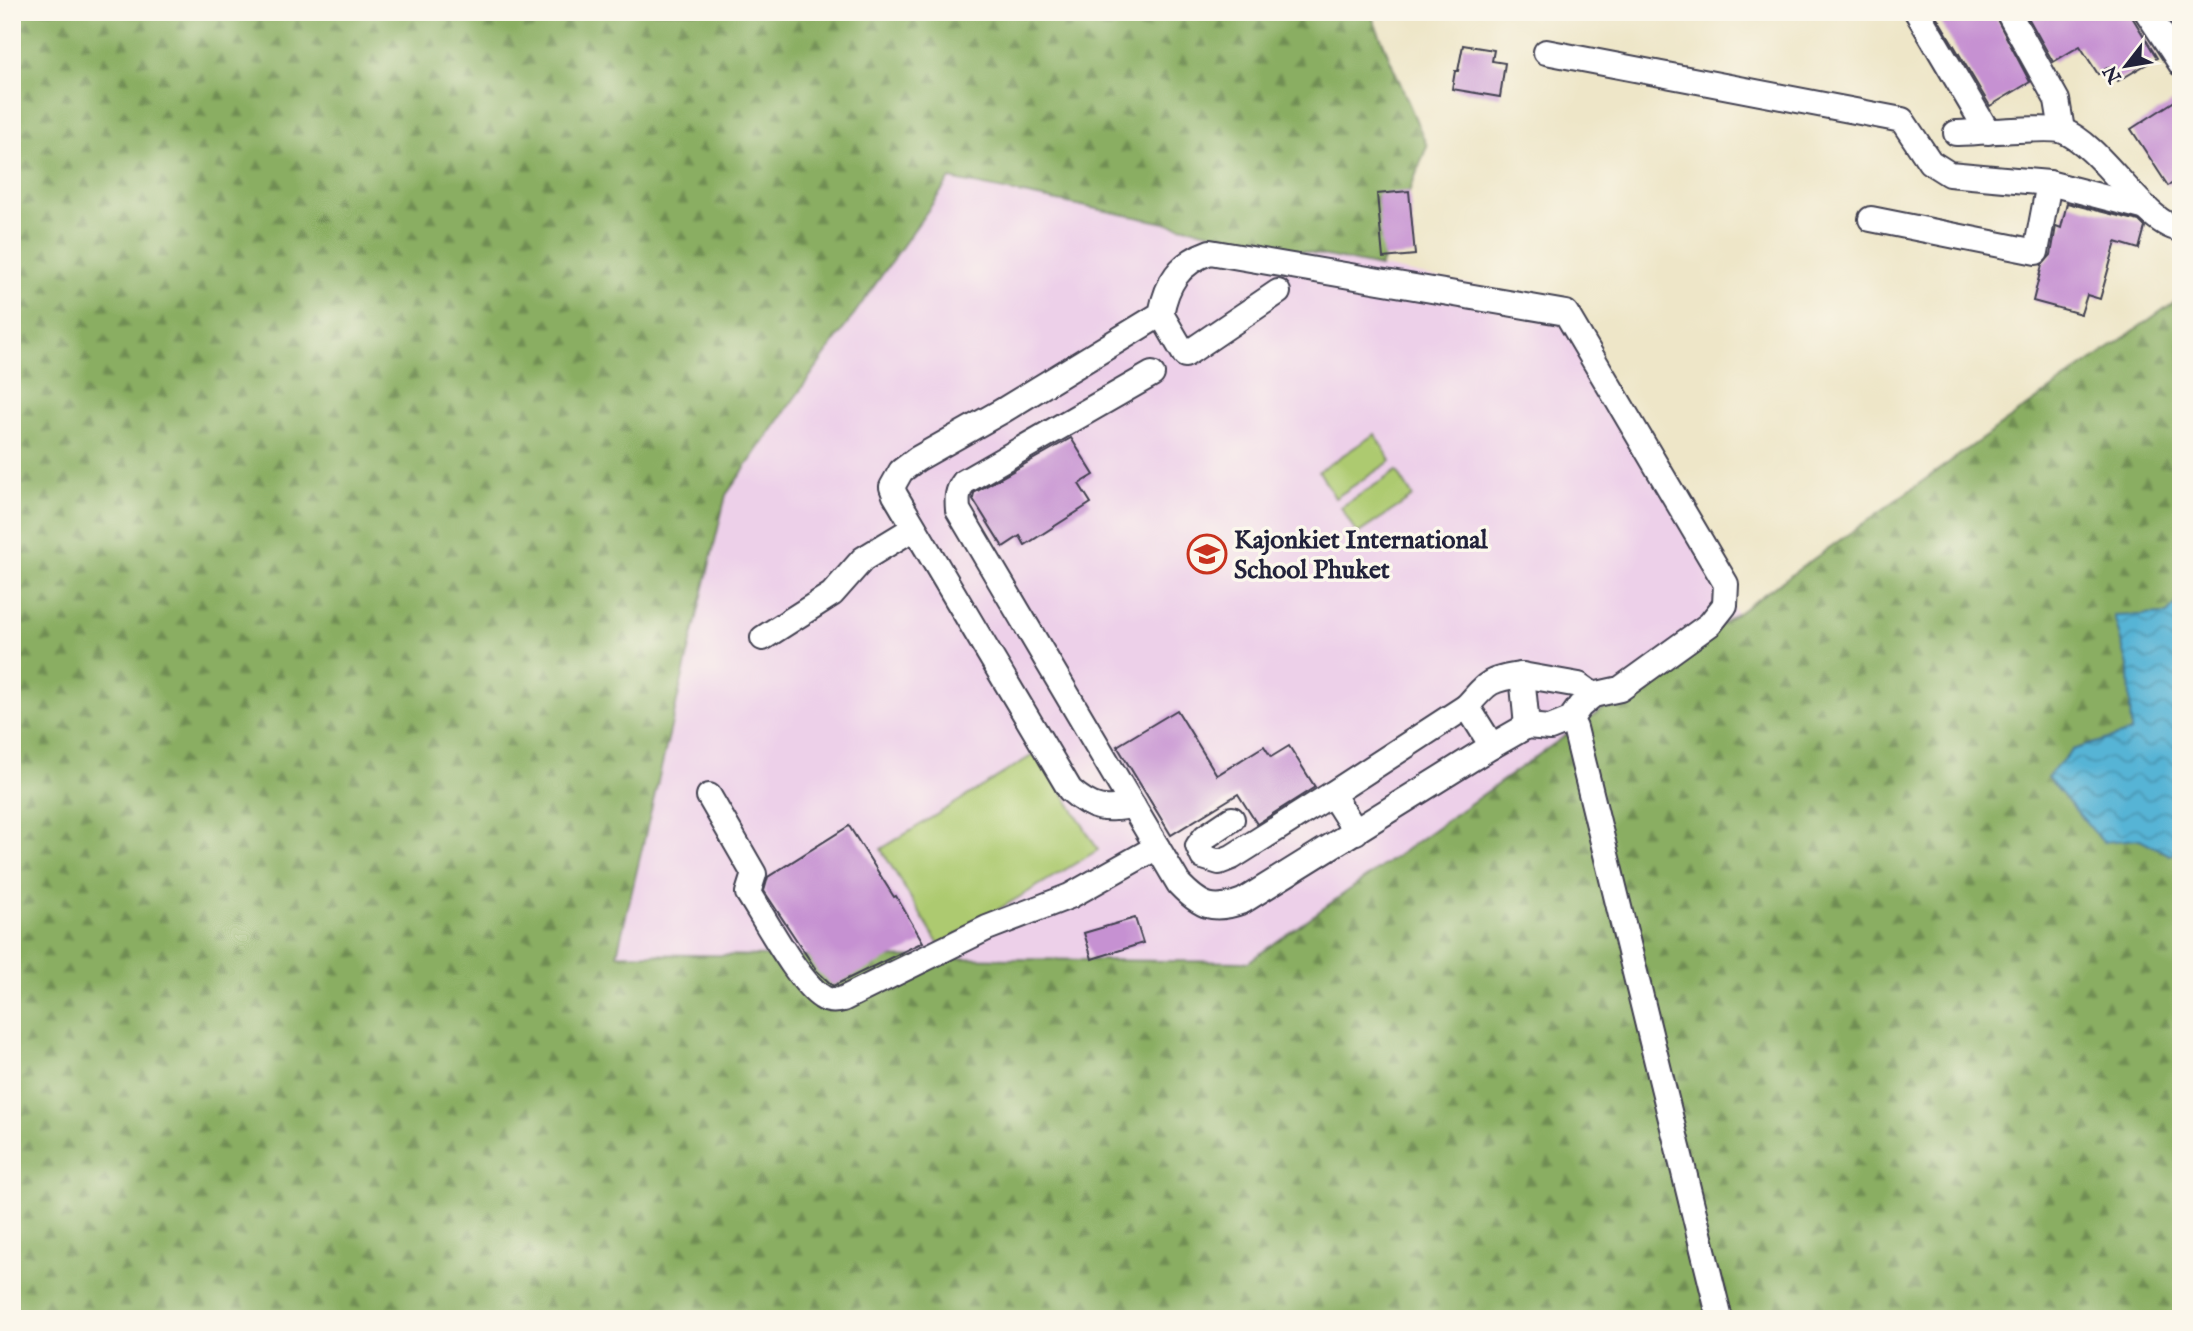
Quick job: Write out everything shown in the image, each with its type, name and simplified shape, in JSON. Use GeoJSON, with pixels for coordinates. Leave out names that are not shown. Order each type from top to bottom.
{"type":"FeatureCollection","features":[{"type":"Feature","properties":{"kind":"street"},"geometry":{"type":"LineString","coordinates":[[1917,12],[1988,132]]}},
{"type":"Feature","properties":{"kind":"street"},"geometry":{"type":"LineString","coordinates":[[2007,12],[2057,100],[2062,130]]}},
{"type":"Feature","properties":{"kind":"street"},"geometry":{"type":"LineString","coordinates":[[2147,12],[2181,64]]}},
{"type":"Feature","properties":{"kind":"street"},"geometry":{"type":"LineString","coordinates":[[1546,52],[1902,120],[1930,162],[1949,174],[2049,183],[2146,208]]}},
{"type":"Feature","properties":{"kind":"street"},"geometry":{"type":"LineString","coordinates":[[1956,134],[2062,130],[2092,149],[2146,208],[2172,228],[2181,229]]}},
{"type":"Feature","properties":{"kind":"street"},"geometry":{"type":"LineString","coordinates":[[1871,219],[2036,252],[2049,183]]}},
{"type":"Feature","properties":{"kind":"street"},"geometry":{"type":"LineString","coordinates":[[1278,292],[1185,355],[1161,314],[1166,292],[1174,277],[1198,256],[1210,252],[1566,313],[1726,584],[1726,605],[1710,624],[1620,689],[1593,695],[1580,706],[1573,724],[1720,1319]]}},
{"type":"Feature","properties":{"kind":"street"},"geometry":{"type":"LineString","coordinates":[[1133,806],[1103,810],[1084,803],[1070,790],[892,487],[901,471],[916,459],[1002,411],[1161,314]]}},
{"type":"Feature","properties":{"kind":"street"},"geometry":{"type":"LineString","coordinates":[[1152,374],[964,482],[958,489],[957,498],[958,510],[1179,884],[1193,899],[1208,906],[1226,908],[1243,901],[1527,726],[1550,728],[1573,724]]}},
{"type":"Feature","properties":{"kind":"street"},"geometry":{"type":"LineString","coordinates":[[763,638],[832,594],[863,559],[914,528]]}},
{"type":"Feature","properties":{"kind":"street"},"geometry":{"type":"LineString","coordinates":[[1231,819],[1205,837],[1198,846],[1203,857],[1219,862],[1232,857],[1467,706],[1485,685],[1498,678],[1522,675],[1579,685],[1593,695]]}},
{"type":"Feature","properties":{"kind":"street"},"geometry":{"type":"LineString","coordinates":[[1522,675],[1527,726]]}},
{"type":"Feature","properties":{"kind":"street"},"geometry":{"type":"LineString","coordinates":[[1467,706],[1492,746]]}},
{"type":"Feature","properties":{"kind":"street"},"geometry":{"type":"LineString","coordinates":[[1332,794],[1356,832]]}},
{"type":"Feature","properties":{"kind":"street"},"geometry":{"type":"LineString","coordinates":[[709,796],[754,874],[748,893],[805,982],[823,998],[833,1001],[843,999],[987,928],[1070,896],[1157,847]]}},
{"type":"Feature","properties":{"kind":"shaded area","name":"Kajonkiet International School Phuket"},"geometry":{"type":"Polygon","coordinates":[[[950,179],[1550,301],[1737,614],[1248,963],[616,954],[726,495],[950,179]]]}},
{"type":"Feature","properties":{"kind":"green space"},"geometry":{"type":"Polygon","coordinates":[[[12,12],[1370,12],[1427,146],[1380,267],[950,179],[726,495],[617,954],[1248,962],[2181,297],[2181,1319],[12,1319],[12,12]]]}},
{"type":"Feature","properties":{"kind":"green space"},"geometry":{"type":"Polygon","coordinates":[[[1375,434],[1391,461],[1335,498],[1319,471],[1375,434]]]}},
{"type":"Feature","properties":{"kind":"green space"},"geometry":{"type":"Polygon","coordinates":[[[1397,471],[1413,497],[1357,534],[1341,507],[1397,471]]]}},
{"type":"Feature","properties":{"kind":"green space"},"geometry":{"type":"Polygon","coordinates":[[[1038,752],[1098,850],[939,945],[881,849],[1038,752]]]}},
{"type":"Feature","properties":{"kind":"water"},"geometry":{"type":"Polygon","coordinates":[[[2181,599],[2181,852],[2170,855],[2140,839],[2103,842],[2047,777],[2072,750],[2131,732],[2129,670],[2114,616],[2167,614],[2181,599]]]}},
{"type":"Feature","properties":{"kind":"building"},"geometry":{"type":"Polygon","coordinates":[[[1934,12],[1993,12],[2030,82],[1990,106],[1934,12]]]}},
{"type":"Feature","properties":{"kind":"building"},"geometry":{"type":"Polygon","coordinates":[[[2025,12],[2129,12],[2157,58],[2118,81],[2109,67],[2098,74],[2080,46],[2053,62],[2025,12]]]}},
{"type":"Feature","properties":{"kind":"building"},"geometry":{"type":"Polygon","coordinates":[[[1463,45],[1494,50],[1492,61],[1505,63],[1500,97],[1452,89],[1463,45]]]}},
{"type":"Feature","properties":{"kind":"building"},"geometry":{"type":"Polygon","coordinates":[[[2181,97],[2181,178],[2168,186],[2131,129],[2181,97]]]}},
{"type":"Feature","properties":{"kind":"building"},"geometry":{"type":"Polygon","coordinates":[[[1409,191],[1415,255],[1383,258],[1377,194],[1409,191]]]}},
{"type":"Feature","properties":{"kind":"building"},"geometry":{"type":"Polygon","coordinates":[[[2067,203],[2139,221],[2145,227],[2139,249],[2116,242],[2100,299],[2087,295],[2081,314],[2033,301],[2042,265],[2051,255],[2056,226],[2061,228],[2067,203]]]}},
{"type":"Feature","properties":{"kind":"building"},"geometry":{"type":"Polygon","coordinates":[[[1071,438],[1094,475],[1079,484],[1091,503],[1025,545],[1020,536],[1003,547],[973,499],[974,493],[1071,438]]]}},
{"type":"Feature","properties":{"kind":"building"},"geometry":{"type":"Polygon","coordinates":[[[1177,710],[1217,775],[1264,746],[1271,757],[1289,746],[1315,787],[1257,824],[1238,794],[1171,835],[1117,746],[1177,710]]]}},
{"type":"Feature","properties":{"kind":"building"},"geometry":{"type":"Polygon","coordinates":[[[849,826],[923,942],[833,986],[817,971],[764,891],[768,877],[849,826]]]}},
{"type":"Feature","properties":{"kind":"building"},"geometry":{"type":"Polygon","coordinates":[[[1135,918],[1143,943],[1092,959],[1084,933],[1135,918]]]}},
{"type":"Feature","properties":{"kind":"place","name":"Kajonkiet International School Phuket"},"geometry":{"type":"Point","coordinates":[1207,554]}}]}
